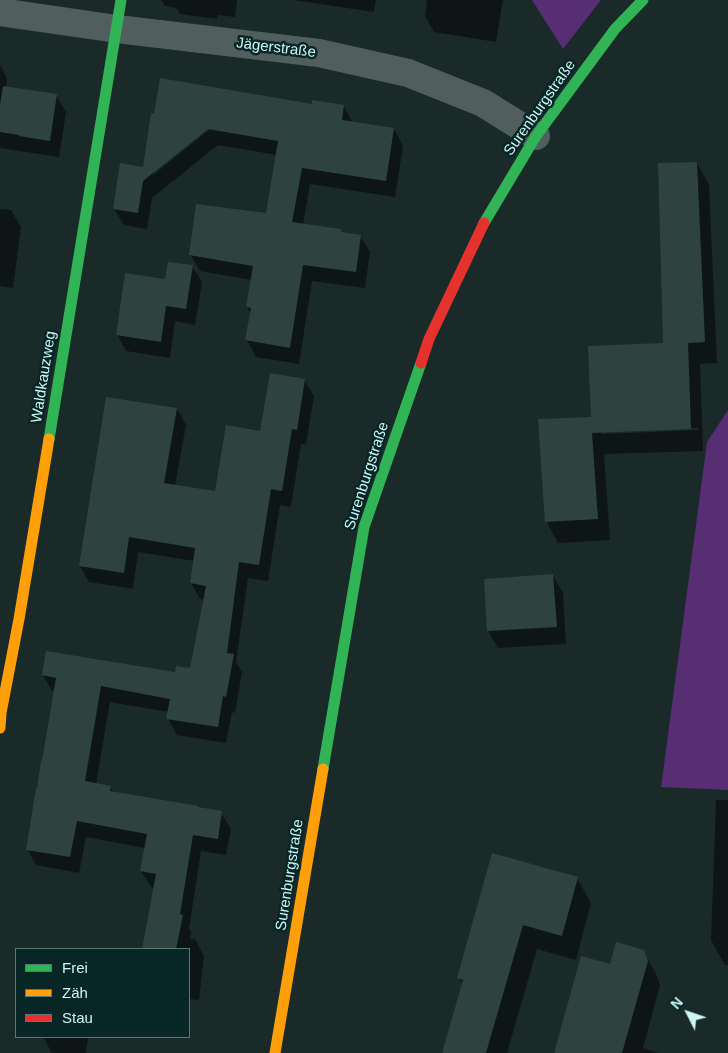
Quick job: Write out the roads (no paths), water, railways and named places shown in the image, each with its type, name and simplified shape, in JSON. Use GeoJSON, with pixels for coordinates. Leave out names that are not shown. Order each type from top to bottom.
{"type":"FeatureCollection","features":[{"type":"Feature","properties":{"kind":"street","name":"Waldkauzweg"},"geometry":{"type":"LineString","coordinates":[[0,728],[121,0]]}},
{"type":"Feature","properties":{"kind":"street","name":"Surenburgstraße"},"geometry":{"type":"LineString","coordinates":[[275,1053],[364,527],[429,339],[487,216],[536,136],[615,29],[643,0]]}},
{"type":"Feature","properties":{"kind":"street","name":"Jägerstraße"},"geometry":{"type":"LineString","coordinates":[[0,12],[117,29],[319,53],[408,73],[483,103],[536,136]]}}]}
